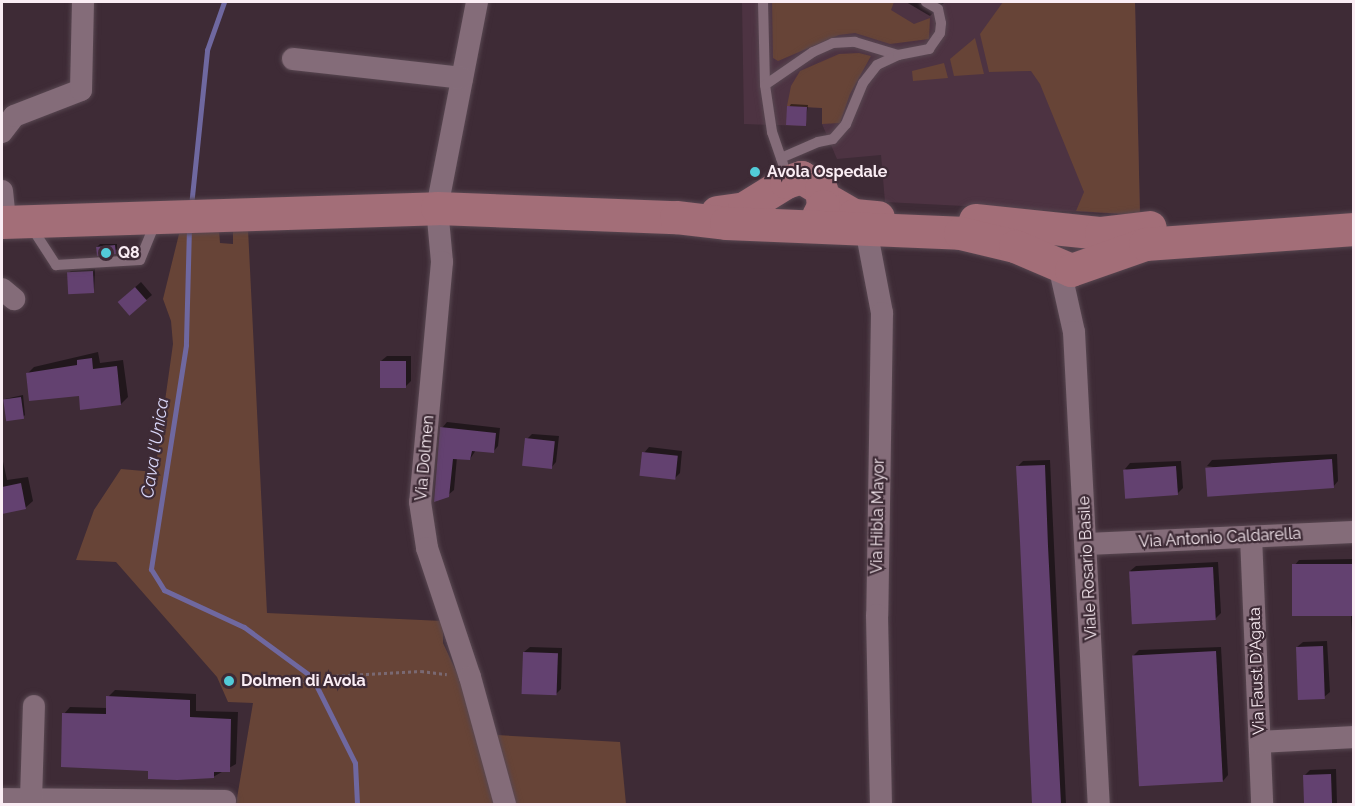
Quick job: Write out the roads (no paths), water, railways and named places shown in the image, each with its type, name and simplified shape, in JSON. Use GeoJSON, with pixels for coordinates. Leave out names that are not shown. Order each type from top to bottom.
{"type":"FeatureCollection","features":[{"type":"Feature","properties":{"kind":"main road"},"geometry":{"type":"LineString","coordinates":[[782,176],[777,208],[866,229],[960,233],[1015,246],[1071,264],[1144,244],[1229,236],[1353,229]]}},
{"type":"Feature","properties":{"kind":"main road"},"geometry":{"type":"LineString","coordinates":[[676,217],[744,208],[782,176]]}},
{"type":"Feature","properties":{"kind":"main road"},"geometry":{"type":"LineString","coordinates":[[9,214],[167,214],[437,208],[676,217],[726,223],[807,215],[854,215],[999,221],[1101,233],[1143,226],[1229,236]]}},
{"type":"Feature","properties":{"kind":"main road"},"geometry":{"type":"LineString","coordinates":[[1071,264],[1090,242],[1074,229]]}},
{"type":"Feature","properties":{"kind":"street"},"geometry":{"type":"LineString","coordinates":[[2,132],[14,116],[81,90],[83,2]]}},
{"type":"Feature","properties":{"kind":"street","name":"Via Dolmen"},"geometry":{"type":"LineString","coordinates":[[477,2],[437,208],[442,262],[420,502],[427,548],[470,676],[505,804]]}},
{"type":"Feature","properties":{"kind":"street"},"geometry":{"type":"LineString","coordinates":[[293,59],[462,78]]}},
{"type":"Feature","properties":{"kind":"street","name":"Via Hibla Mayor"},"geometry":{"type":"LineString","coordinates":[[866,229],[882,313],[877,615],[881,804]]}},
{"type":"Feature","properties":{"kind":"street","name":"Viale Rosario Basile"},"geometry":{"type":"LineString","coordinates":[[1071,264],[1088,544],[1099,804]]}},
{"type":"Feature","properties":{"kind":"street","name":"Via Antonio Caldarella"},"geometry":{"type":"LineString","coordinates":[[1088,544],[1353,532]]}},
{"type":"Feature","properties":{"kind":"street","name":"Via Faust D'Agata"},"geometry":{"type":"LineString","coordinates":[[1251,537],[1262,804]]}},
{"type":"Feature","properties":{"kind":"street"},"geometry":{"type":"LineString","coordinates":[[31,799],[34,706]]}},
{"type":"Feature","properties":{"kind":"street"},"geometry":{"type":"LineString","coordinates":[[1260,742],[1353,736]]}},
{"type":"Feature","properties":{"kind":"street"},"geometry":{"type":"LineString","coordinates":[[2,799],[109,802],[225,801]]}},
{"type":"Feature","properties":{"kind":"lane"},"geometry":{"type":"LineString","coordinates":[[763,2],[765,85],[782,176]]}},
{"type":"Feature","properties":{"kind":"lane"},"geometry":{"type":"LineString","coordinates":[[782,176],[818,142],[833,140],[846,124],[863,84],[878,65],[898,55],[929,49],[936,41],[941,22],[938,9],[926,2]]}},
{"type":"Feature","properties":{"kind":"lane"},"geometry":{"type":"LineString","coordinates":[[765,85],[813,52],[833,43],[855,42],[898,55]]}},
{"type":"Feature","properties":{"kind":"lane"},"geometry":{"type":"LineString","coordinates":[[9,214],[57,265],[140,260],[167,214]]}},
{"type":"Feature","properties":{"kind":"waterway","name":"Cava l'Unica"},"geometry":{"type":"LineString","coordinates":[[191,206],[207,50],[224,2]]}},
{"type":"Feature","properties":{"kind":"waterway","name":"Cava l'Unica"},"geometry":{"type":"LineString","coordinates":[[189,227],[186,345],[151,569],[164,590],[244,627],[312,677],[355,763],[357,804]]}},
{"type":"Feature","properties":{"kind":"place","name":"Avola Ospedale"},"geometry":{"type":"Point","coordinates":[755,172]}},
{"type":"Feature","properties":{"kind":"place","name":"Q8"},"geometry":{"type":"Point","coordinates":[106,253]}},
{"type":"Feature","properties":{"kind":"place","name":"Dolmen di Avola"},"geometry":{"type":"Point","coordinates":[229,681]}}]}
